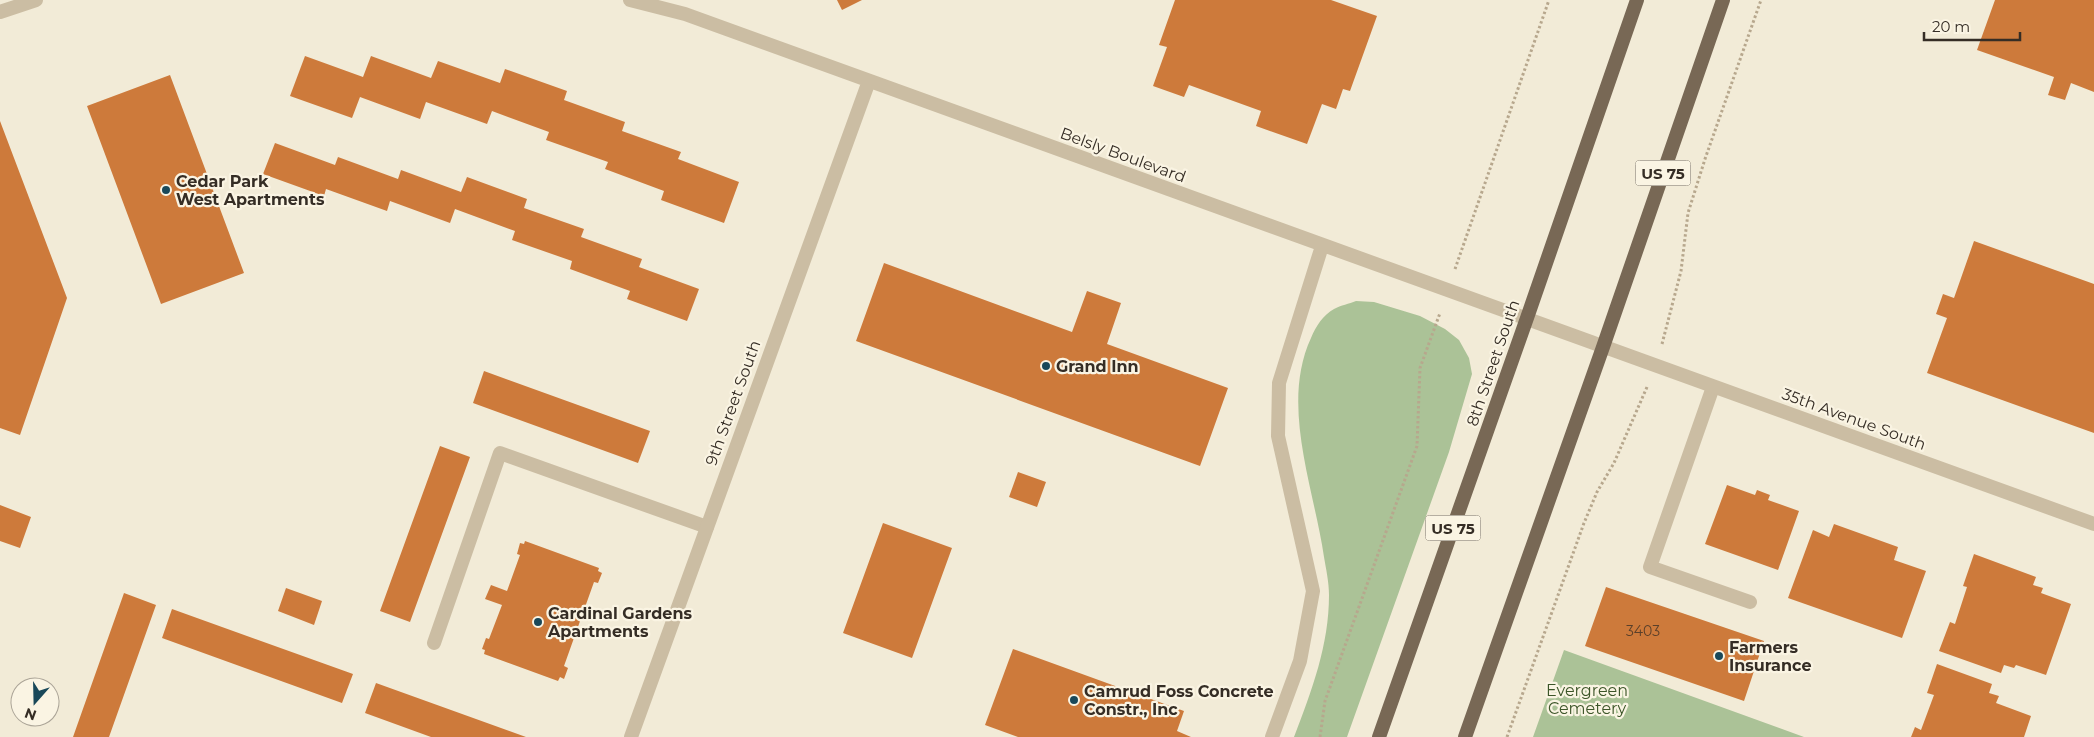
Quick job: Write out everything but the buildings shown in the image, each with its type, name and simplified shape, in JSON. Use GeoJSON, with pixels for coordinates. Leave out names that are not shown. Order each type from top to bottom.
{"type":"FeatureCollection","features":[{"type":"Feature","properties":{"kind":"main road","name":"8th Street South"},"geometry":{"type":"LineString","coordinates":[[1379,737],[1528,318],[1637,0]]}},
{"type":"Feature","properties":{"kind":"main road","name":"US 75"},"geometry":{"type":"LineString","coordinates":[[1465,737],[1723,0]]}},
{"type":"Feature","properties":{"kind":"street"},"geometry":{"type":"LineString","coordinates":[[0,12],[36,0]]}},
{"type":"Feature","properties":{"kind":"street","name":"Belsly Boulevard"},"geometry":{"type":"LineString","coordinates":[[630,0],[684,14],[1322,246],[1528,318],[1603,347]]}},
{"type":"Feature","properties":{"kind":"street","name":"9th Street South"},"geometry":{"type":"LineString","coordinates":[[631,737],[869,81]]}},
{"type":"Feature","properties":{"kind":"street"},"geometry":{"type":"LineString","coordinates":[[1272,737],[1300,662],[1313,592],[1278,436],[1279,383],[1322,246]]}},
{"type":"Feature","properties":{"kind":"street","name":"35th Avenue South"},"geometry":{"type":"LineString","coordinates":[[1603,347],[2094,524]]}},
{"type":"Feature","properties":{"kind":"street"},"geometry":{"type":"LineString","coordinates":[[1713,387],[1650,566],[1750,602]]}},
{"type":"Feature","properties":{"kind":"street"},"geometry":{"type":"LineString","coordinates":[[434,643],[500,452],[707,527]]}},
{"type":"Feature","properties":{"kind":"path"},"geometry":{"type":"LineString","coordinates":[[1464,241],[1549,0]]}},
{"type":"Feature","properties":{"kind":"path"},"geometry":{"type":"LineString","coordinates":[[1320,737],[1325,701],[1417,446],[1420,368],[1438,316]]}},
{"type":"Feature","properties":{"kind":"green space"},"geometry":{"type":"Polygon","coordinates":[[[1356,301],[1374,302],[1420,316],[1445,329],[1459,340],[1469,358],[1472,374],[1449,452],[1347,737],[1294,737],[1313,685],[1323,650],[1329,595],[1319,531],[1302,447],[1299,391],[1302,364],[1313,334],[1323,318],[1330,311],[1356,301]]]}},
{"type":"Feature","properties":{"kind":"green space","name":"Evergreen Cemetery"},"geometry":{"type":"Polygon","coordinates":[[[1564,650],[1804,737],[1533,737],[1564,650]]]}},
{"type":"Feature","properties":{"kind":"place","name":"Cedar Park West Apartments"},"geometry":{"type":"Point","coordinates":[166,190]}},
{"type":"Feature","properties":{"kind":"place","name":"Grand Inn"},"geometry":{"type":"Point","coordinates":[1046,366]}},
{"type":"Feature","properties":{"kind":"place","name":"Cardinal Gardens Apartments"},"geometry":{"type":"Point","coordinates":[538,622]}},
{"type":"Feature","properties":{"kind":"place","name":"Farmers Insurance"},"geometry":{"type":"Point","coordinates":[1719,656]}},
{"type":"Feature","properties":{"kind":"place","name":"Camrud Foss Concrete Constr., Inc"},"geometry":{"type":"Point","coordinates":[1074,700]}}]}
